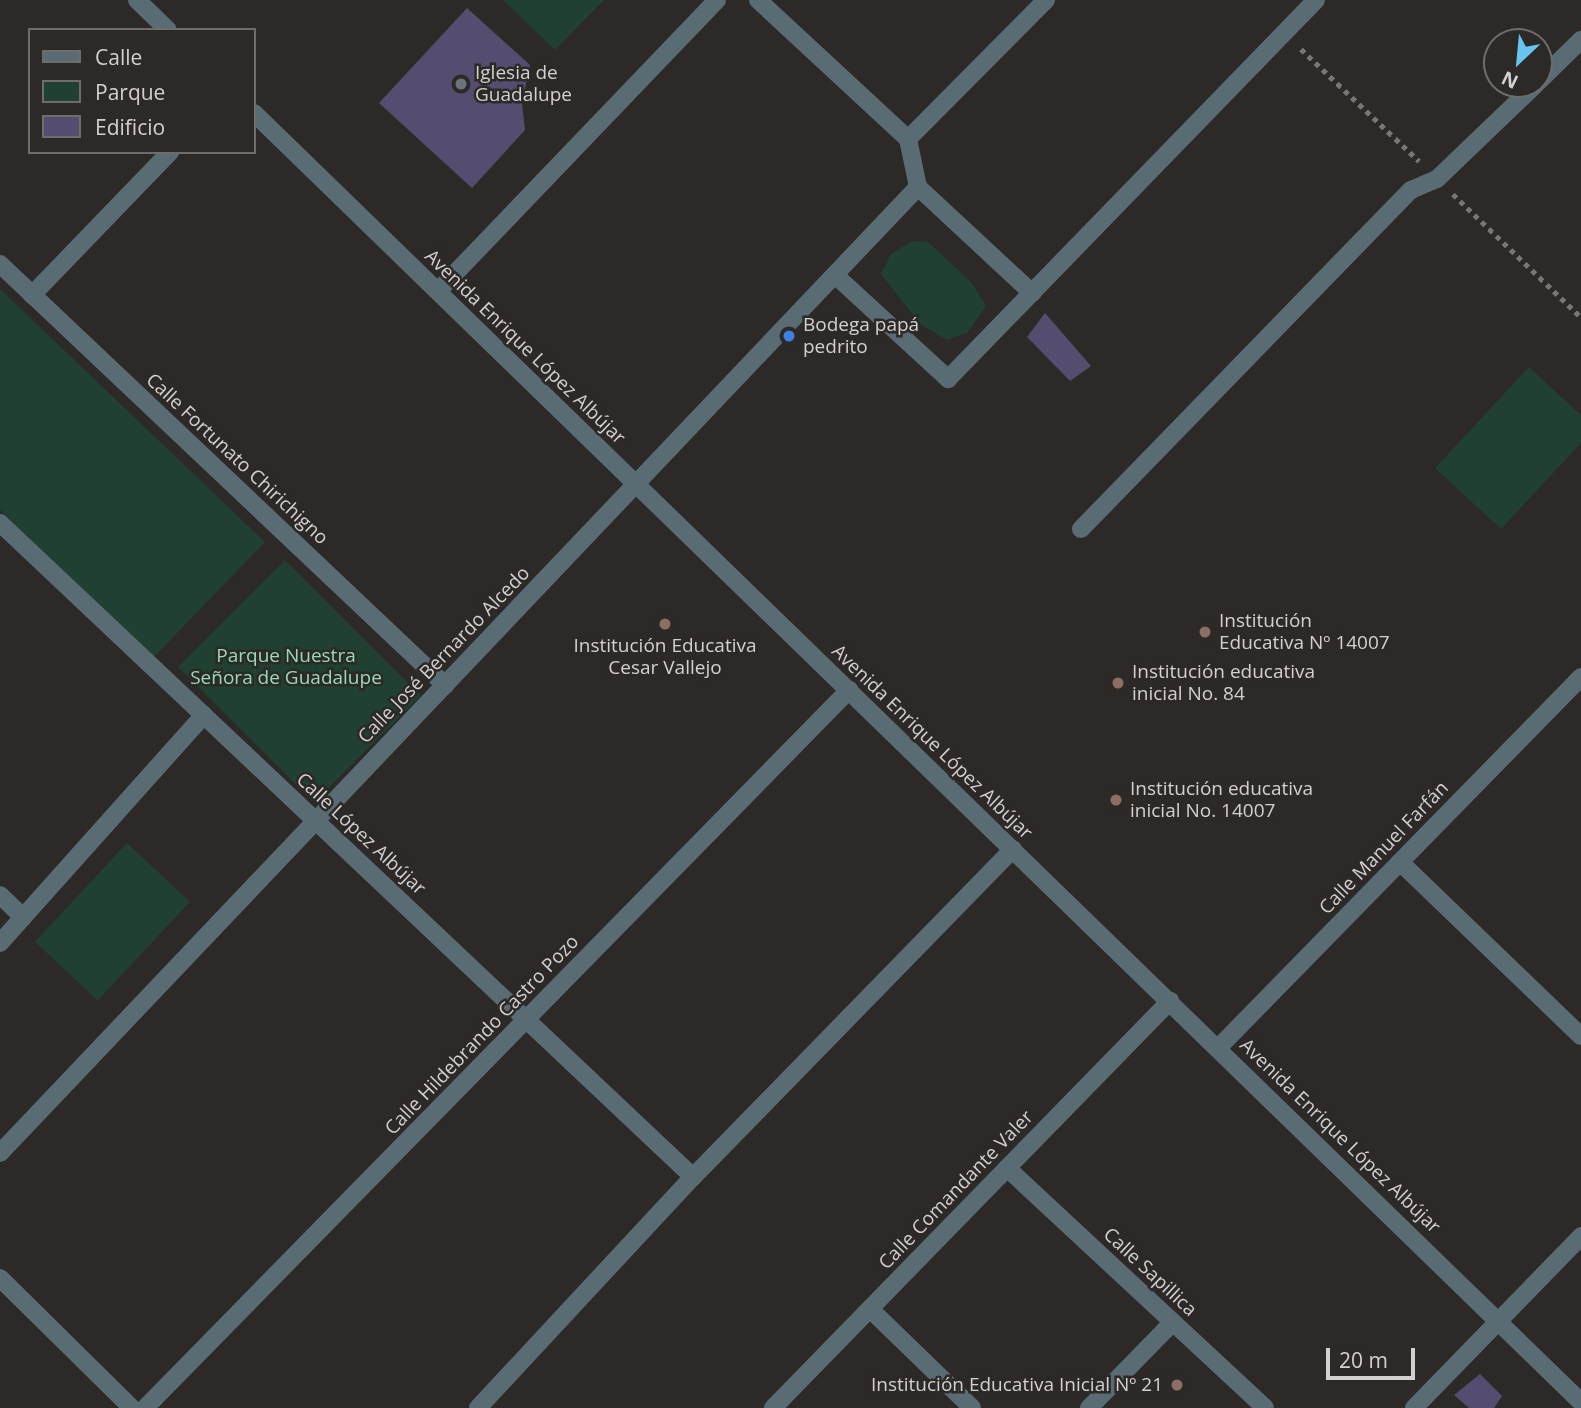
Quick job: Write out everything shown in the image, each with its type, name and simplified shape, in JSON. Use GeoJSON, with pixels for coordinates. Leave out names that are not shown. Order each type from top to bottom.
{"type":"FeatureCollection","features":[{"type":"Feature","properties":{"kind":"street"},"geometry":{"type":"LineString","coordinates":[[438,291],[717,0]]}},
{"type":"Feature","properties":{"kind":"street"},"geometry":{"type":"LineString","coordinates":[[758,0],[908,139],[918,187],[1031,293]]}},
{"type":"Feature","properties":{"kind":"street"},"geometry":{"type":"LineString","coordinates":[[908,139],[1046,0]]}},
{"type":"Feature","properties":{"kind":"street"},"geometry":{"type":"LineString","coordinates":[[835,275],[948,379],[1316,0]]}},
{"type":"Feature","properties":{"kind":"street"},"geometry":{"type":"LineString","coordinates":[[148,3],[167,28]]}},
{"type":"Feature","properties":{"kind":"street"},"geometry":{"type":"LineString","coordinates":[[1553,67],[1581,40]]}},
{"type":"Feature","properties":{"kind":"street"},"geometry":{"type":"LineString","coordinates":[[1080,529],[1411,190],[1437,179],[1521,98]]}},
{"type":"Feature","properties":{"kind":"street","name":"Avenida Enrique López Albújar"},"geometry":{"type":"LineString","coordinates":[[256,115],[1581,1402]]}},
{"type":"Feature","properties":{"kind":"street"},"geometry":{"type":"LineString","coordinates":[[32,295],[168,154]]}},
{"type":"Feature","properties":{"kind":"street","name":"Calle José Bernardo Alcedo"},"geometry":{"type":"LineString","coordinates":[[0,1153],[918,187]]}},
{"type":"Feature","properties":{"kind":"street","name":"Calle Fortunato Chirichigno"},"geometry":{"type":"LineString","coordinates":[[0,264],[445,685]]}},
{"type":"Feature","properties":{"kind":"street","name":"Calle López Albújar"},"geometry":{"type":"LineString","coordinates":[[0,523],[693,1177]]}},
{"type":"Feature","properties":{"kind":"street","name":"Calle Manuel Farfán"},"geometry":{"type":"LineString","coordinates":[[1218,1048],[1581,677]]}},
{"type":"Feature","properties":{"kind":"street","name":"Calle Hildebrando Castro Pozo"},"geometry":{"type":"LineString","coordinates":[[145,1408],[849,690]]}},
{"type":"Feature","properties":{"kind":"street"},"geometry":{"type":"LineString","coordinates":[[0,943],[204,715]]}},
{"type":"Feature","properties":{"kind":"street"},"geometry":{"type":"LineString","coordinates":[[478,1408],[693,1177],[1013,849]]}},
{"type":"Feature","properties":{"kind":"street"},"geometry":{"type":"LineString","coordinates":[[1400,862],[1580,1033]]}},
{"type":"Feature","properties":{"kind":"street"},"geometry":{"type":"LineString","coordinates":[[0,895],[23,917]]}},
{"type":"Feature","properties":{"kind":"street","name":"Calle Comandante Valer"},"geometry":{"type":"LineString","coordinates":[[773,1408],[1170,1000]]}},
{"type":"Feature","properties":{"kind":"street","name":"Calle Sapillica"},"geometry":{"type":"LineString","coordinates":[[1007,1168],[1265,1408]]}},
{"type":"Feature","properties":{"kind":"street"},"geometry":{"type":"LineString","coordinates":[[1414,1408],[1581,1236]]}},
{"type":"Feature","properties":{"kind":"street"},"geometry":{"type":"LineString","coordinates":[[0,1278],[132,1408]]}},
{"type":"Feature","properties":{"kind":"street"},"geometry":{"type":"LineString","coordinates":[[870,1309],[972,1408]]}},
{"type":"Feature","properties":{"kind":"street"},"geometry":{"type":"LineString","coordinates":[[1089,1408],[1173,1322]]}},
{"type":"Feature","properties":{"kind":"green space"},"geometry":{"type":"Polygon","coordinates":[[[503,0],[604,0],[555,50],[503,0]]]}},
{"type":"Feature","properties":{"kind":"green space"},"geometry":{"type":"Polygon","coordinates":[[[912,241],[928,242],[972,283],[986,306],[967,333],[947,340],[920,324],[881,274],[891,254],[912,241]]]}},
{"type":"Feature","properties":{"kind":"green space"},"geometry":{"type":"Polygon","coordinates":[[[0,289],[265,542],[154,657],[0,510],[0,289]]]}},
{"type":"Feature","properties":{"kind":"green space"},"geometry":{"type":"Polygon","coordinates":[[[1529,367],[1581,415],[1581,443],[1501,529],[1435,468],[1529,367]]]}},
{"type":"Feature","properties":{"kind":"green space","name":"Parque Nuestra Señora de Guadalupe"},"geometry":{"type":"Polygon","coordinates":[[[285,560],[421,696],[314,803],[178,667],[285,560]]]}},
{"type":"Feature","properties":{"kind":"green space"},"geometry":{"type":"Polygon","coordinates":[[[127,843],[190,902],[98,1000],[35,942],[127,843]]]}},
{"type":"Feature","properties":{"kind":"building","name":"Iglesia de Guadalupe"},"geometry":{"type":"Polygon","coordinates":[[[467,8],[530,65],[522,103],[525,130],[472,188],[379,103],[467,8]]]}},
{"type":"Feature","properties":{"kind":"building"},"geometry":{"type":"Polygon","coordinates":[[[1045,313],[1091,366],[1070,381],[1027,337],[1045,313]]]}},
{"type":"Feature","properties":{"kind":"building"},"geometry":{"type":"Polygon","coordinates":[[[1480,1374],[1502,1396],[1494,1408],[1469,1408],[1454,1395],[1480,1374]]]}},
{"type":"Feature","properties":{"kind":"place","name":"Iglesia de Guadalupe"},"geometry":{"type":"Point","coordinates":[461,84]}},
{"type":"Feature","properties":{"kind":"place","name":"Bodega papá pedrito"},"geometry":{"type":"Point","coordinates":[789,336]}},
{"type":"Feature","properties":{"kind":"place","name":"Institución Educativa Cesar Vallejo"},"geometry":{"type":"Point","coordinates":[665,624]}},
{"type":"Feature","properties":{"kind":"place","name":"Institución Educativa Nº 14007"},"geometry":{"type":"Point","coordinates":[1205,632]}},
{"type":"Feature","properties":{"kind":"place","name":"Institución educativa inicial No. 84"},"geometry":{"type":"Point","coordinates":[1118,683]}},
{"type":"Feature","properties":{"kind":"place","name":"Institución educativa inicial No. 14007"},"geometry":{"type":"Point","coordinates":[1116,800]}},
{"type":"Feature","properties":{"kind":"place","name":"Institución Educativa Inicial Nº 21"},"geometry":{"type":"Point","coordinates":[1177,1385]}}]}
